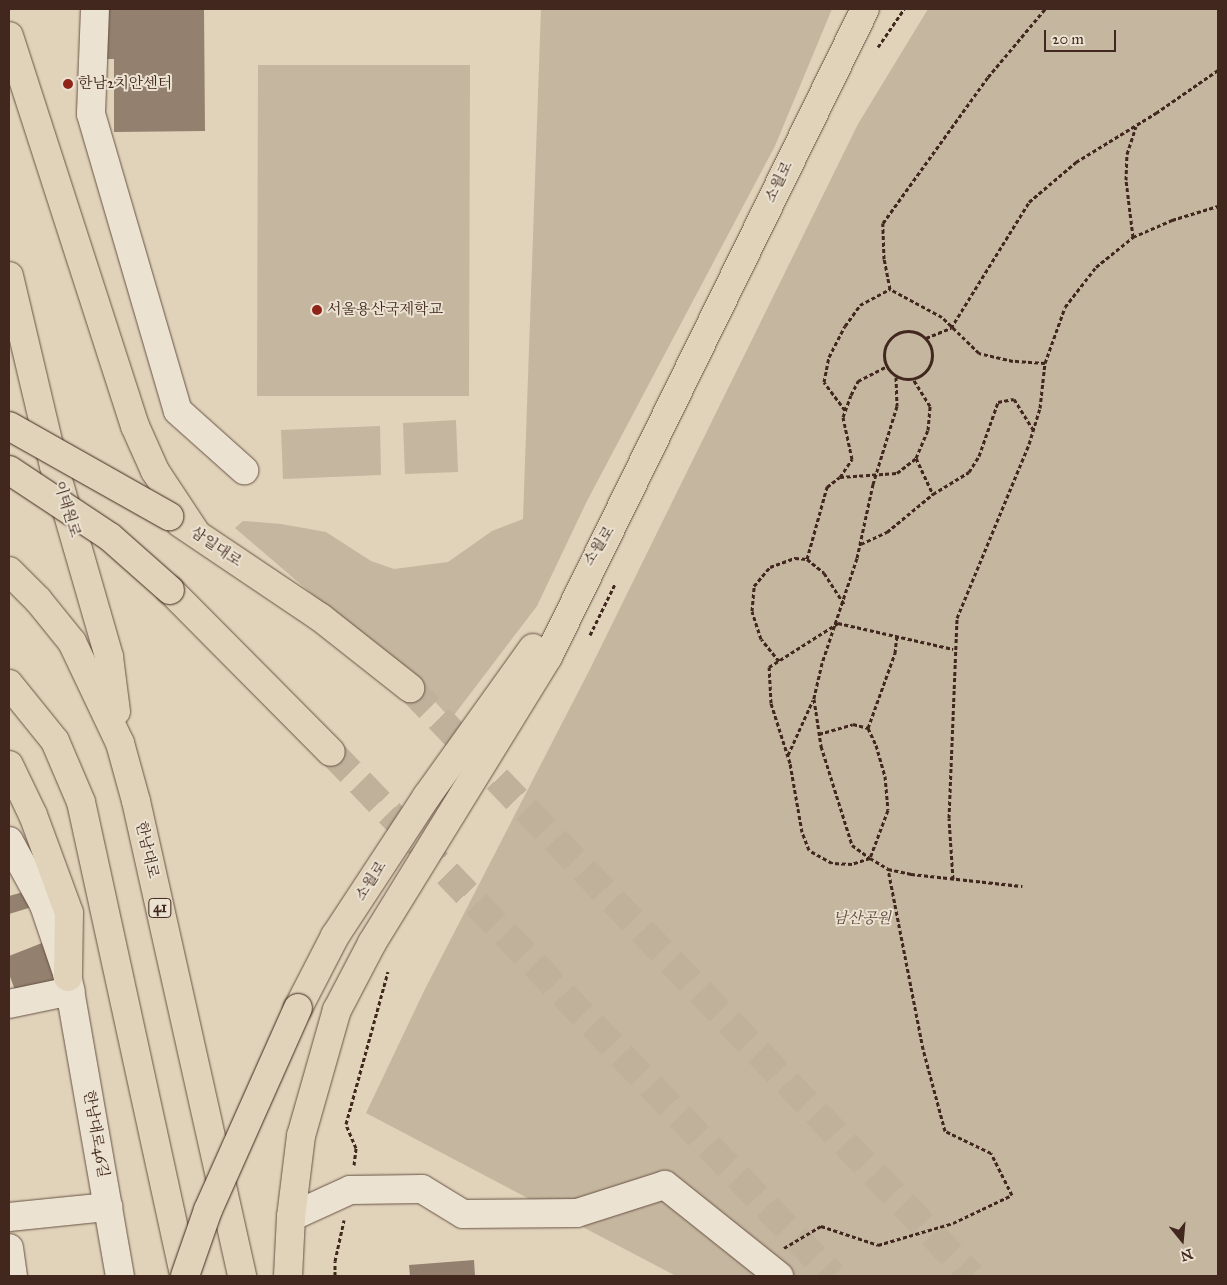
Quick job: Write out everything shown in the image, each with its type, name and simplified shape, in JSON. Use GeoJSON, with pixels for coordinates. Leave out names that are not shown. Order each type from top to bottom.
{"type":"FeatureCollection","features":[{"type":"Feature","properties":{"kind":"main road","name":"소월로"},"geometry":{"type":"LineString","coordinates":[[288,1276],[291,1217],[301,1136],[337,1010],[372,943],[548,657],[865,9]]}},
{"type":"Feature","properties":{"kind":"main road"},"geometry":{"type":"LineString","coordinates":[[9,36],[135,426],[155,471],[196,533]]}},
{"type":"Feature","properties":{"kind":"main road","name":"이태원로"},"geometry":{"type":"LineString","coordinates":[[9,276],[54,466],[109,657],[120,744]]}},
{"type":"Feature","properties":{"kind":"main road","name":"삼일대로"},"geometry":{"type":"LineString","coordinates":[[9,426],[196,533],[320,616],[410,688]]}},
{"type":"Feature","properties":{"kind":"main road"},"geometry":{"type":"LineString","coordinates":[[9,470],[110,537],[170,590],[331,752]]}},
{"type":"Feature","properties":{"kind":"main road","name":"소월로"},"geometry":{"type":"LineString","coordinates":[[185,1276],[208,1210],[298,1008],[335,936],[427,796],[519,670],[617,518]]}},
{"type":"Feature","properties":{"kind":"main road","name":"한남대로"},"geometry":{"type":"LineString","coordinates":[[9,571],[38,600],[72,642],[120,744],[136,801],[242,1276]]}},
{"type":"Feature","properties":{"kind":"main road"},"geometry":{"type":"LineString","coordinates":[[9,684],[55,741],[81,802],[185,1276]]}},
{"type":"Feature","properties":{"kind":"main road"},"geometry":{"type":"LineString","coordinates":[[9,765],[33,815],[69,913],[69,984]]}},
{"type":"Feature","properties":{"kind":"street"},"geometry":{"type":"LineString","coordinates":[[95,9],[91,114],[178,411],[244,470]]}},
{"type":"Feature","properties":{"kind":"street","name":"한남대로46길"},"geometry":{"type":"LineString","coordinates":[[9,841],[44,905],[69,984],[120,1276]]}},
{"type":"Feature","properties":{"kind":"street"},"geometry":{"type":"LineString","coordinates":[[9,1004],[69,984]]}},
{"type":"Feature","properties":{"kind":"street"},"geometry":{"type":"LineString","coordinates":[[291,1217],[350,1190],[422,1189],[463,1214],[577,1213],[665,1185],[770,1269]]}},
{"type":"Feature","properties":{"kind":"street"},"geometry":{"type":"LineString","coordinates":[[9,1216],[108,1207]]}},
{"type":"Feature","properties":{"kind":"street"},"geometry":{"type":"LineString","coordinates":[[9,1248],[13,1276]]}},
{"type":"Feature","properties":{"kind":"path"},"geometry":{"type":"LineString","coordinates":[[890,289],[884,259],[883,223],[988,77],[1045,9]]}},
{"type":"Feature","properties":{"kind":"path"},"geometry":{"type":"LineString","coordinates":[[926,338],[932,354],[927,370],[913,379],[896,377],[886,367],[884,350],[893,335],[910,331],[926,338],[952,328],[1029,202],[1076,162],[1136,125],[1218,70]]}},
{"type":"Feature","properties":{"kind":"path"},"geometry":{"type":"LineString","coordinates":[[1133,237],[1126,180],[1127,154],[1136,125]]}},
{"type":"Feature","properties":{"kind":"path"},"geometry":{"type":"LineString","coordinates":[[952,879],[949,818],[953,649],[957,618],[1033,429],[1040,408],[1045,364],[1065,307],[1096,267],[1133,237],[1172,220],[1218,206]]}},
{"type":"Feature","properties":{"kind":"path"},"geometry":{"type":"LineString","coordinates":[[890,289],[928,308],[979,353],[1012,361],[1045,364]]}},
{"type":"Feature","properties":{"kind":"path"},"geometry":{"type":"LineString","coordinates":[[845,410],[824,382],[829,357],[845,326],[860,305],[890,289]]}},
{"type":"Feature","properties":{"kind":"path"},"geometry":{"type":"LineString","coordinates":[[807,559],[826,487],[840,477],[852,459],[843,417],[845,410],[858,381],[886,367]]}},
{"type":"Feature","properties":{"kind":"path"},"geometry":{"type":"LineString","coordinates":[[896,377],[897,406],[876,474],[844,604],[822,663],[814,699],[819,734],[852,845],[888,869],[952,879],[1022,886]]}},
{"type":"Feature","properties":{"kind":"path"},"geometry":{"type":"LineString","coordinates":[[840,477],[896,473],[916,458],[928,430],[930,406],[913,379]]}},
{"type":"Feature","properties":{"kind":"path"},"geometry":{"type":"LineString","coordinates":[[860,544],[887,532],[934,494],[969,472],[979,456],[998,402],[1014,399],[1033,429]]}},
{"type":"Feature","properties":{"kind":"path"},"geometry":{"type":"LineString","coordinates":[[916,458],[934,494]]}},
{"type":"Feature","properties":{"kind":"path"},"geometry":{"type":"LineString","coordinates":[[780,661],[761,639],[752,611],[754,586],[770,567],[795,558],[807,559],[824,573],[844,604]]}},
{"type":"Feature","properties":{"kind":"path"},"geometry":{"type":"LineString","coordinates":[[870,858],[852,864],[832,863],[809,850],[802,832],[788,755],[771,703],[769,666],[780,661],[838,623],[897,634],[953,649]]}},
{"type":"Feature","properties":{"kind":"path"},"geometry":{"type":"LineString","coordinates":[[870,858],[888,810],[885,776],[868,728],[895,653],[897,634]]}},
{"type":"Feature","properties":{"kind":"path"},"geometry":{"type":"LineString","coordinates":[[788,755],[804,714],[814,699]]}},
{"type":"Feature","properties":{"kind":"path"},"geometry":{"type":"LineString","coordinates":[[819,734],[853,724],[868,728]]}},
{"type":"Feature","properties":{"kind":"path"},"geometry":{"type":"LineString","coordinates":[[770,1269],[821,1226],[878,1245],[953,1223],[1012,1195],[990,1153],[945,1131],[923,1049],[888,869]]}},
{"type":"Feature","properties":{"kind":"green space"},"geometry":{"type":"Polygon","coordinates":[[[541,9],[832,9],[775,146],[587,501],[537,606],[451,719],[425,691],[235,528],[243,521],[281,524],[326,532],[371,561],[394,569],[448,562],[492,531],[523,519],[541,9]]]}},
{"type":"Feature","properties":{"kind":"green space","name":"남산공원"},"geometry":{"type":"Polygon","coordinates":[[[928,9],[1218,9],[1218,1276],[676,1276],[366,1113],[424,991],[591,667],[858,124],[928,9]]]}},
{"type":"Feature","properties":{"kind":"green space"},"geometry":{"type":"Polygon","coordinates":[[[258,65],[470,65],[469,396],[257,396],[258,65]]]}},
{"type":"Feature","properties":{"kind":"green space"},"geometry":{"type":"Polygon","coordinates":[[[456,420],[458,472],[405,474],[403,423],[456,420]]]}},
{"type":"Feature","properties":{"kind":"green space"},"geometry":{"type":"Polygon","coordinates":[[[380,426],[381,475],[283,479],[281,430],[380,426]]]}},
{"type":"Feature","properties":{"kind":"building"},"geometry":{"type":"Polygon","coordinates":[[[105,9],[204,9],[205,131],[114,132],[114,59],[95,59],[105,9]]]}},
{"type":"Feature","properties":{"kind":"building"},"geometry":{"type":"Polygon","coordinates":[[[27,891],[32,907],[9,914],[9,896],[27,891]]]}},
{"type":"Feature","properties":{"kind":"building"},"geometry":{"type":"Polygon","coordinates":[[[42,943],[58,982],[18,998],[9,974],[9,956],[42,943]]]}},
{"type":"Feature","properties":{"kind":"building"},"geometry":{"type":"Polygon","coordinates":[[[474,1260],[475,1276],[410,1276],[409,1265],[474,1260]]]}},
{"type":"Feature","properties":{"kind":"tunnel"},"geometry":{"type":"LineString","coordinates":[[410,688],[972,1276]]}},
{"type":"Feature","properties":{"kind":"tunnel"},"geometry":{"type":"LineString","coordinates":[[331,752],[833,1276]]}},
{"type":"Feature","properties":{"kind":"place","name":"한남2치안센터"},"geometry":{"type":"Point","coordinates":[68,84]}},
{"type":"Feature","properties":{"kind":"place","name":"서울용산국제학교"},"geometry":{"type":"Point","coordinates":[317,310]}}]}
